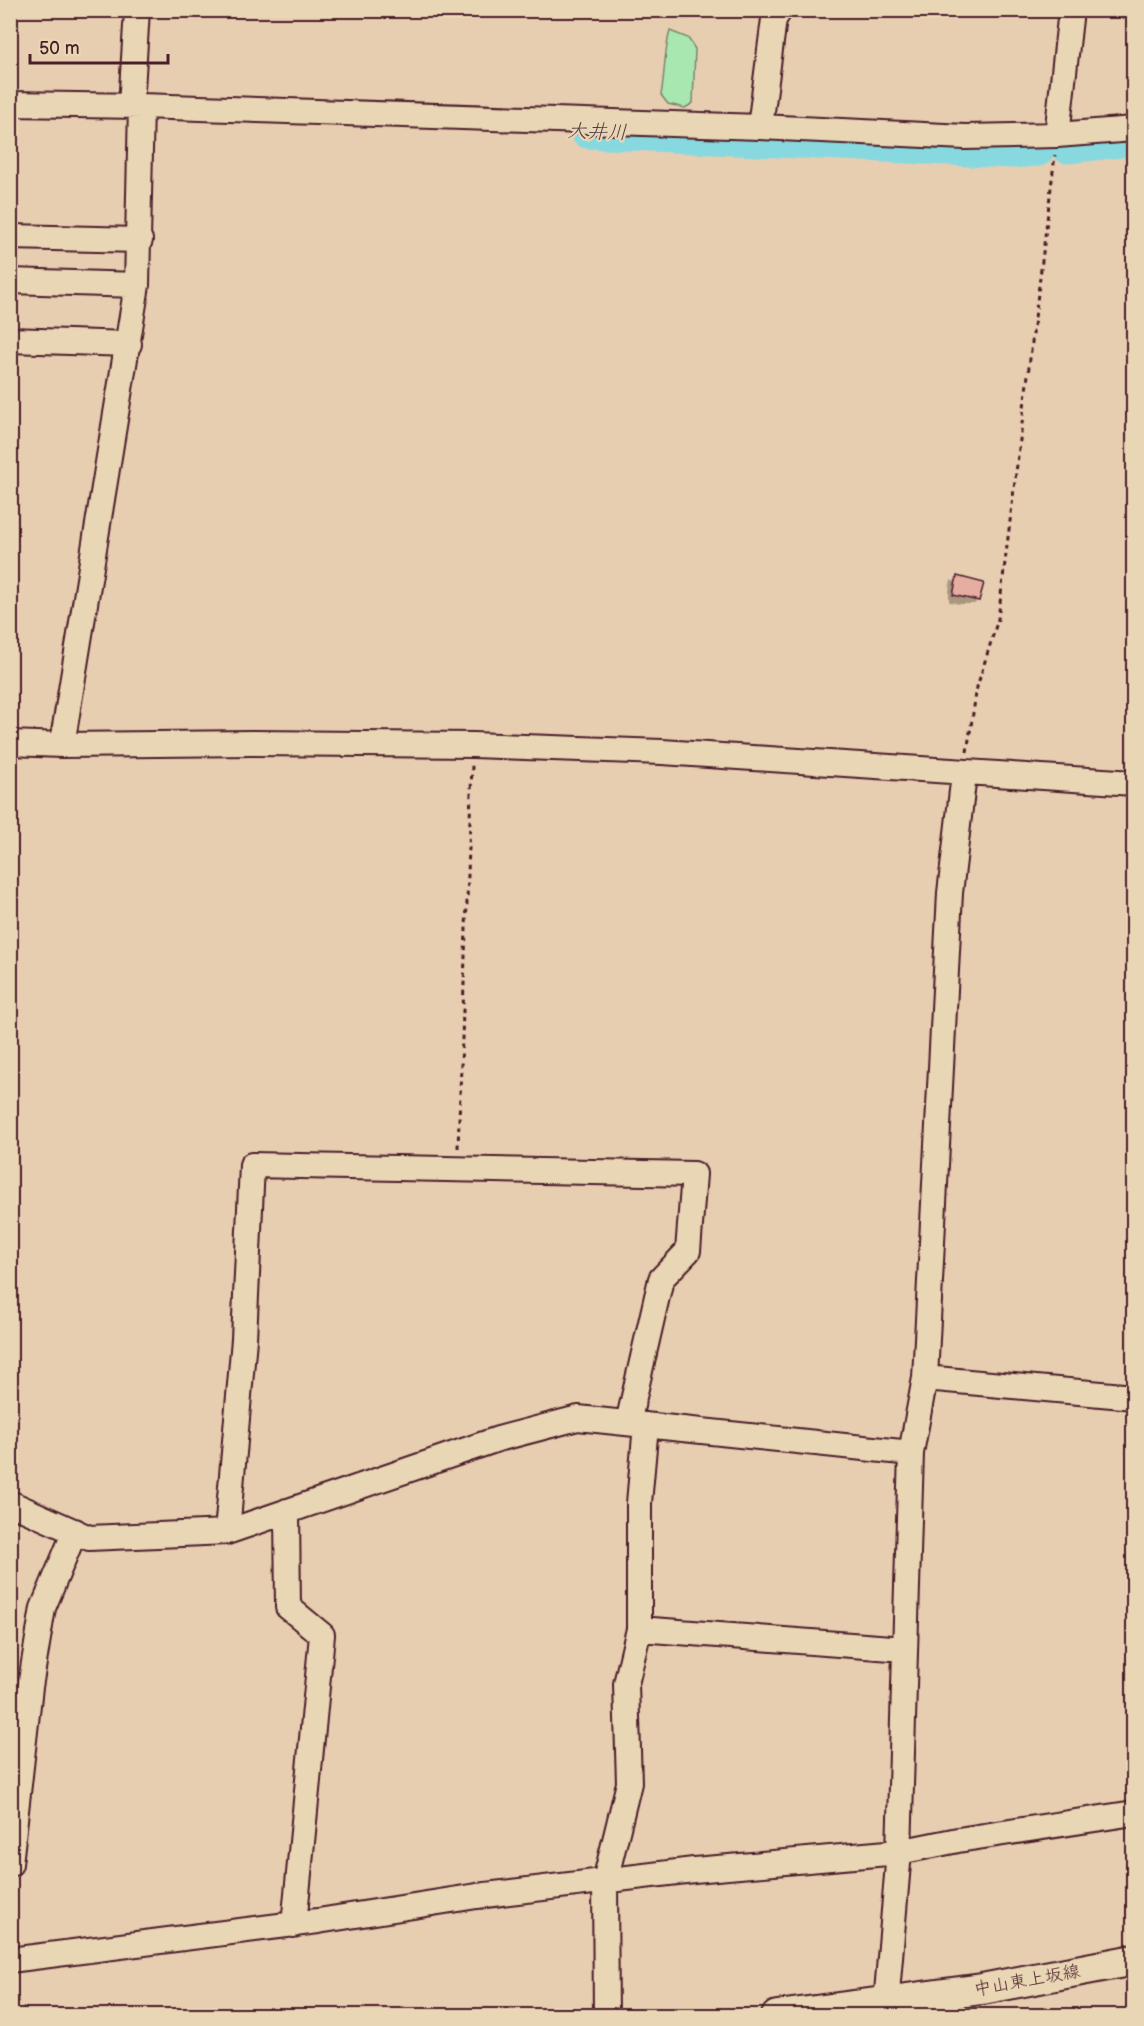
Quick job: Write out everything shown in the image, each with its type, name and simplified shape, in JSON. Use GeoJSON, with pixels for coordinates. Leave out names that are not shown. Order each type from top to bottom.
{"type":"FeatureCollection","features":[{"type":"Feature","properties":{"kind":"main road","name":"中山東上坂線"},"geometry":{"type":"LineString","coordinates":[[777,2016],[885,2009],[1134,1960]]}},
{"type":"Feature","properties":{"kind":"main road","name":"中山東上坂線"},"geometry":{"type":"LineString","coordinates":[[920,2016],[1134,1979]]}},
{"type":"Feature","properties":{"kind":"street"},"geometry":{"type":"LineString","coordinates":[[62,746],[137,285],[140,240],[136,106],[137,10]]}},
{"type":"Feature","properties":{"kind":"street"},"geometry":{"type":"LineString","coordinates":[[759,127],[774,19],[780,10]]}},
{"type":"Feature","properties":{"kind":"street"},"geometry":{"type":"LineString","coordinates":[[1057,135],[1071,10]]}},
{"type":"Feature","properties":{"kind":"street"},"geometry":{"type":"LineString","coordinates":[[10,104],[136,106],[759,127],[964,137],[1057,135],[1134,129]]}},
{"type":"Feature","properties":{"kind":"street"},"geometry":{"type":"LineString","coordinates":[[10,237],[140,240]]}},
{"type":"Feature","properties":{"kind":"street"},"geometry":{"type":"LineString","coordinates":[[10,281],[137,285]]}},
{"type":"Feature","properties":{"kind":"street"},"geometry":{"type":"LineString","coordinates":[[10,340],[129,344]]}},
{"type":"Feature","properties":{"kind":"street"},"geometry":{"type":"LineString","coordinates":[[10,743],[62,746],[254,742],[473,745],[662,752],[964,774],[1134,783]]}},
{"type":"Feature","properties":{"kind":"street"},"geometry":{"type":"LineString","coordinates":[[885,2009],[899,1852],[911,1453],[925,1378],[950,892],[964,774]]}},
{"type":"Feature","properties":{"kind":"street"},"geometry":{"type":"LineString","coordinates":[[227,1532],[244,1339],[252,1165],[694,1174],[688,1251],[661,1279],[637,1424],[639,1629],[626,1684],[629,1783],[605,1881],[606,2016]]}},
{"type":"Feature","properties":{"kind":"street"},"geometry":{"type":"LineString","coordinates":[[925,1378],[1134,1397]]}},
{"type":"Feature","properties":{"kind":"street"},"geometry":{"type":"LineString","coordinates":[[10,1503],[89,1538],[227,1532],[498,1439],[578,1418],[911,1453]]}},
{"type":"Feature","properties":{"kind":"street"},"geometry":{"type":"LineString","coordinates":[[287,1511],[288,1607],[322,1635],[294,1925]]}},
{"type":"Feature","properties":{"kind":"street"},"geometry":{"type":"LineString","coordinates":[[10,1864],[30,1686],[44,1608],[75,1532]]}},
{"type":"Feature","properties":{"kind":"street"},"geometry":{"type":"LineString","coordinates":[[639,1629],[905,1649]]}},
{"type":"Feature","properties":{"kind":"street"},"geometry":{"type":"LineString","coordinates":[[10,1960],[294,1925],[477,1896],[899,1852],[958,1840],[1134,1813]]}},
{"type":"Feature","properties":{"kind":"path"},"geometry":{"type":"LineString","coordinates":[[964,774],[976,687],[998,619],[1057,135]]}},
{"type":"Feature","properties":{"kind":"path"},"geometry":{"type":"LineString","coordinates":[[457,1169],[473,745]]}},
{"type":"Feature","properties":{"kind":"green space"},"geometry":{"type":"Polygon","coordinates":[[[662,11],[760,11],[753,14],[716,12],[687,19],[662,11]]]}},
{"type":"Feature","properties":{"kind":"green space"},"geometry":{"type":"Polygon","coordinates":[[[670,31],[688,38],[695,49],[693,103],[685,108],[668,104],[661,95],[670,31]]]}},
{"type":"Feature","properties":{"kind":"building"},"geometry":{"type":"Polygon","coordinates":[[[957,576],[984,583],[979,601],[953,595],[957,576]]]}},
{"type":"Feature","properties":{"kind":"waterway","name":"大井川"},"geometry":{"type":"LineString","coordinates":[[587,132],[1011,152],[1038,150]]}},
{"type":"Feature","properties":{"kind":"waterway","name":"大井川"},"geometry":{"type":"LineString","coordinates":[[1067,147],[1129,140]]}}]}
